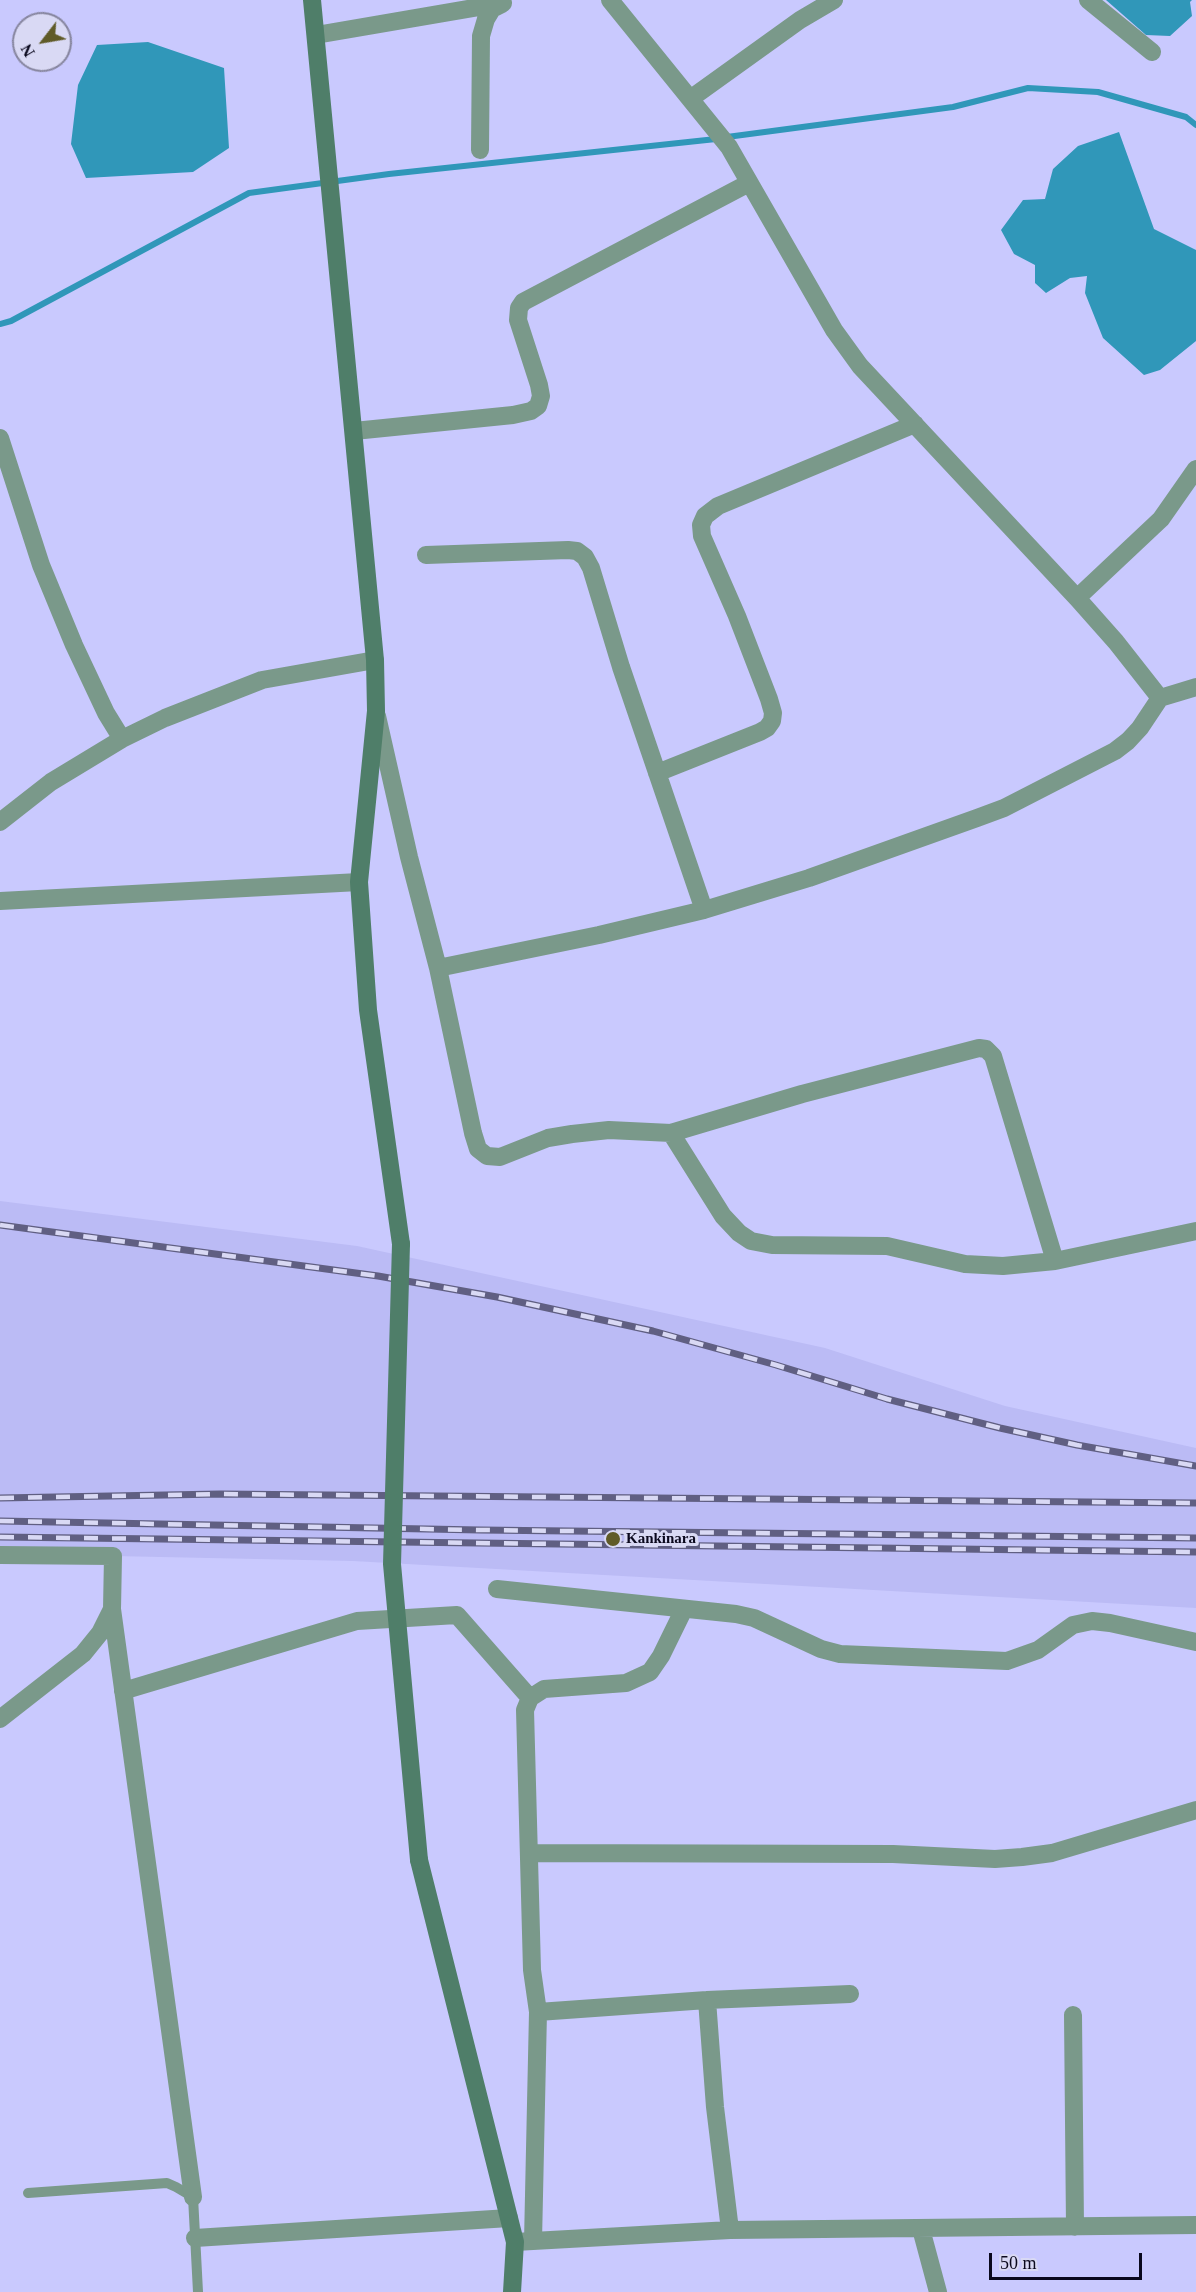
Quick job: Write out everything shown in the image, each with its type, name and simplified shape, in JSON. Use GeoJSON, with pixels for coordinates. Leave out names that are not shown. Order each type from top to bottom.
{"type":"FeatureCollection","features":[{"type":"Feature","properties":{"kind":"main road"},"geometry":{"type":"LineString","coordinates":[[312,0],[375,660],[376,711],[358,882],[368,1010],[401,1244],[392,1564],[419,1860],[509,2218],[524,2241],[512,2292]]}},
{"type":"Feature","properties":{"kind":"street"},"geometry":{"type":"LineString","coordinates":[[610,0],[729,147],[834,330],[861,366],[1077,598],[1116,642],[1160,698]]}},
{"type":"Feature","properties":{"kind":"street"},"geometry":{"type":"LineString","coordinates":[[690,99],[800,20],[834,0]]}},
{"type":"Feature","properties":{"kind":"street"},"geometry":{"type":"LineString","coordinates":[[1088,0],[1152,52]]}},
{"type":"Feature","properties":{"kind":"street"},"geometry":{"type":"LineString","coordinates":[[316,35],[507,2]]}},
{"type":"Feature","properties":{"kind":"street"},"geometry":{"type":"LineString","coordinates":[[480,150],[481,36],[492,9],[507,2]]}},
{"type":"Feature","properties":{"kind":"street"},"geometry":{"type":"LineString","coordinates":[[354,431],[513,415],[531,411],[538,406],[541,396],[518,320],[519,308],[523,302],[749,183]]}},
{"type":"Feature","properties":{"kind":"street"},"geometry":{"type":"LineString","coordinates":[[657,773],[760,732],[772,721],[773,713],[765,689],[702,536],[701,525],[705,516],[718,506],[915,424]]}},
{"type":"Feature","properties":{"kind":"street"},"geometry":{"type":"LineString","coordinates":[[0,438],[41,565],[74,645],[106,713],[122,739]]}},
{"type":"Feature","properties":{"kind":"street"},"geometry":{"type":"LineString","coordinates":[[1077,598],[1161,519],[1196,470]]}},
{"type":"Feature","properties":{"kind":"street"},"geometry":{"type":"LineString","coordinates":[[426,555],[568,550],[577,551],[585,556],[591,568],[621,667],[704,910]]}},
{"type":"Feature","properties":{"kind":"street"},"geometry":{"type":"LineString","coordinates":[[0,822],[51,782],[122,739],[165,718],[262,680],[375,660]]}},
{"type":"Feature","properties":{"kind":"street"},"geometry":{"type":"LineString","coordinates":[[438,968],[599,935],[704,910],[819,874],[1004,808],[1115,751],[1140,728],[1160,698],[1196,687]]}},
{"type":"Feature","properties":{"kind":"street"},"geometry":{"type":"LineString","coordinates":[[376,711],[409,857],[438,968],[478,1149],[488,1156],[500,1157],[548,1138],[572,1134],[609,1130],[671,1133],[802,1094],[979,1048],[986,1049],[993,1056],[1055,1262]]}},
{"type":"Feature","properties":{"kind":"street"},"geometry":{"type":"LineString","coordinates":[[0,901],[358,882]]}},
{"type":"Feature","properties":{"kind":"street"},"geometry":{"type":"LineString","coordinates":[[671,1133],[723,1216],[739,1233],[751,1241],[772,1245],[887,1246],[965,1264],[1003,1266],[1055,1262],[1196,1231]]}},
{"type":"Feature","properties":{"kind":"street"},"geometry":{"type":"LineString","coordinates":[[0,1555],[113,1556],[112,1609],[192,2197]]}},
{"type":"Feature","properties":{"kind":"street"},"geometry":{"type":"LineString","coordinates":[[497,1589],[754,1618],[821,1649],[840,1654],[1007,1661],[1038,1650],[1073,1625],[1092,1621],[1196,1642]]}},
{"type":"Feature","properties":{"kind":"street"},"geometry":{"type":"LineString","coordinates":[[0,1719],[83,1654],[100,1633],[112,1609]]}},
{"type":"Feature","properties":{"kind":"street"},"geometry":{"type":"LineString","coordinates":[[684,1609],[661,1656],[650,1672],[626,1683],[544,1689],[530,1698],[525,1710],[532,1970],[538,2012],[524,2241],[730,2230],[1196,2225]]}},
{"type":"Feature","properties":{"kind":"street"},"geometry":{"type":"LineString","coordinates":[[123,1691],[357,1621],[457,1615],[530,1698]]}},
{"type":"Feature","properties":{"kind":"street"},"geometry":{"type":"LineString","coordinates":[[530,1853],[893,1854],[995,1859],[1052,1853],[1196,1810]]}},
{"type":"Feature","properties":{"kind":"street"},"geometry":{"type":"LineString","coordinates":[[538,2012],[706,2000],[850,1995]]}},
{"type":"Feature","properties":{"kind":"street"},"geometry":{"type":"LineString","coordinates":[[706,2000],[715,2108],[730,2230]]}},
{"type":"Feature","properties":{"kind":"street"},"geometry":{"type":"LineString","coordinates":[[1073,2015],[1076,2227]]}},
{"type":"Feature","properties":{"kind":"street"},"geometry":{"type":"LineString","coordinates":[[195,2238],[509,2218]]}},
{"type":"Feature","properties":{"kind":"street"},"geometry":{"type":"LineString","coordinates":[[921,2229],[938,2292]]}},
{"type":"Feature","properties":{"kind":"lane"},"geometry":{"type":"LineString","coordinates":[[28,2193],[168,2183],[192,2197],[198,2292]]}},
{"type":"Feature","properties":{"kind":"shaded area"},"geometry":{"type":"Polygon","coordinates":[[[1106,0],[1192,0],[1190,2],[1192,16],[1170,36],[1146,35],[1106,0]]]}},
{"type":"Feature","properties":{"kind":"shaded area"},"geometry":{"type":"Polygon","coordinates":[[[148,42],[224,68],[229,148],[193,172],[86,178],[71,144],[78,85],[97,45],[148,42]]]}},
{"type":"Feature","properties":{"kind":"shaded area"},"geometry":{"type":"Polygon","coordinates":[[[1119,132],[1154,229],[1196,250],[1196,341],[1160,370],[1144,375],[1103,338],[1085,293],[1087,276],[1070,278],[1046,293],[1035,283],[1035,265],[1014,254],[1001,230],[1023,200],[1045,199],[1053,169],[1078,146],[1119,132]]]}},
{"type":"Feature","properties":{"kind":"shaded area"},"geometry":{"type":"Polygon","coordinates":[[[0,1201],[357,1246],[825,1348],[1005,1406],[1196,1448],[1196,1608],[353,1561],[113,1556],[0,1560],[0,1201]]]}},
{"type":"Feature","properties":{"kind":"waterway"},"geometry":{"type":"LineString","coordinates":[[727,137],[953,107],[1028,88],[1098,92],[1186,117],[1196,125]]}},
{"type":"Feature","properties":{"kind":"waterway"},"geometry":{"type":"LineString","coordinates":[[0,324],[11,321],[249,193],[389,174],[716,139]]}},
{"type":"Feature","properties":{"kind":"railway"},"geometry":{"type":"LineString","coordinates":[[0,1225],[378,1276],[497,1297],[653,1331],[887,1399],[1000,1428],[1077,1445],[1196,1466]]}},
{"type":"Feature","properties":{"kind":"railway"},"geometry":{"type":"LineString","coordinates":[[0,1498],[220,1494],[1196,1503]]}},
{"type":"Feature","properties":{"kind":"railway"},"geometry":{"type":"LineString","coordinates":[[0,1521],[480,1530],[1196,1538]]}},
{"type":"Feature","properties":{"kind":"railway"},"geometry":{"type":"LineString","coordinates":[[0,1537],[1196,1552]]}},
{"type":"Feature","properties":{"kind":"place","name":"Kankinara"},"geometry":{"type":"Point","coordinates":[613,1539]}}]}
